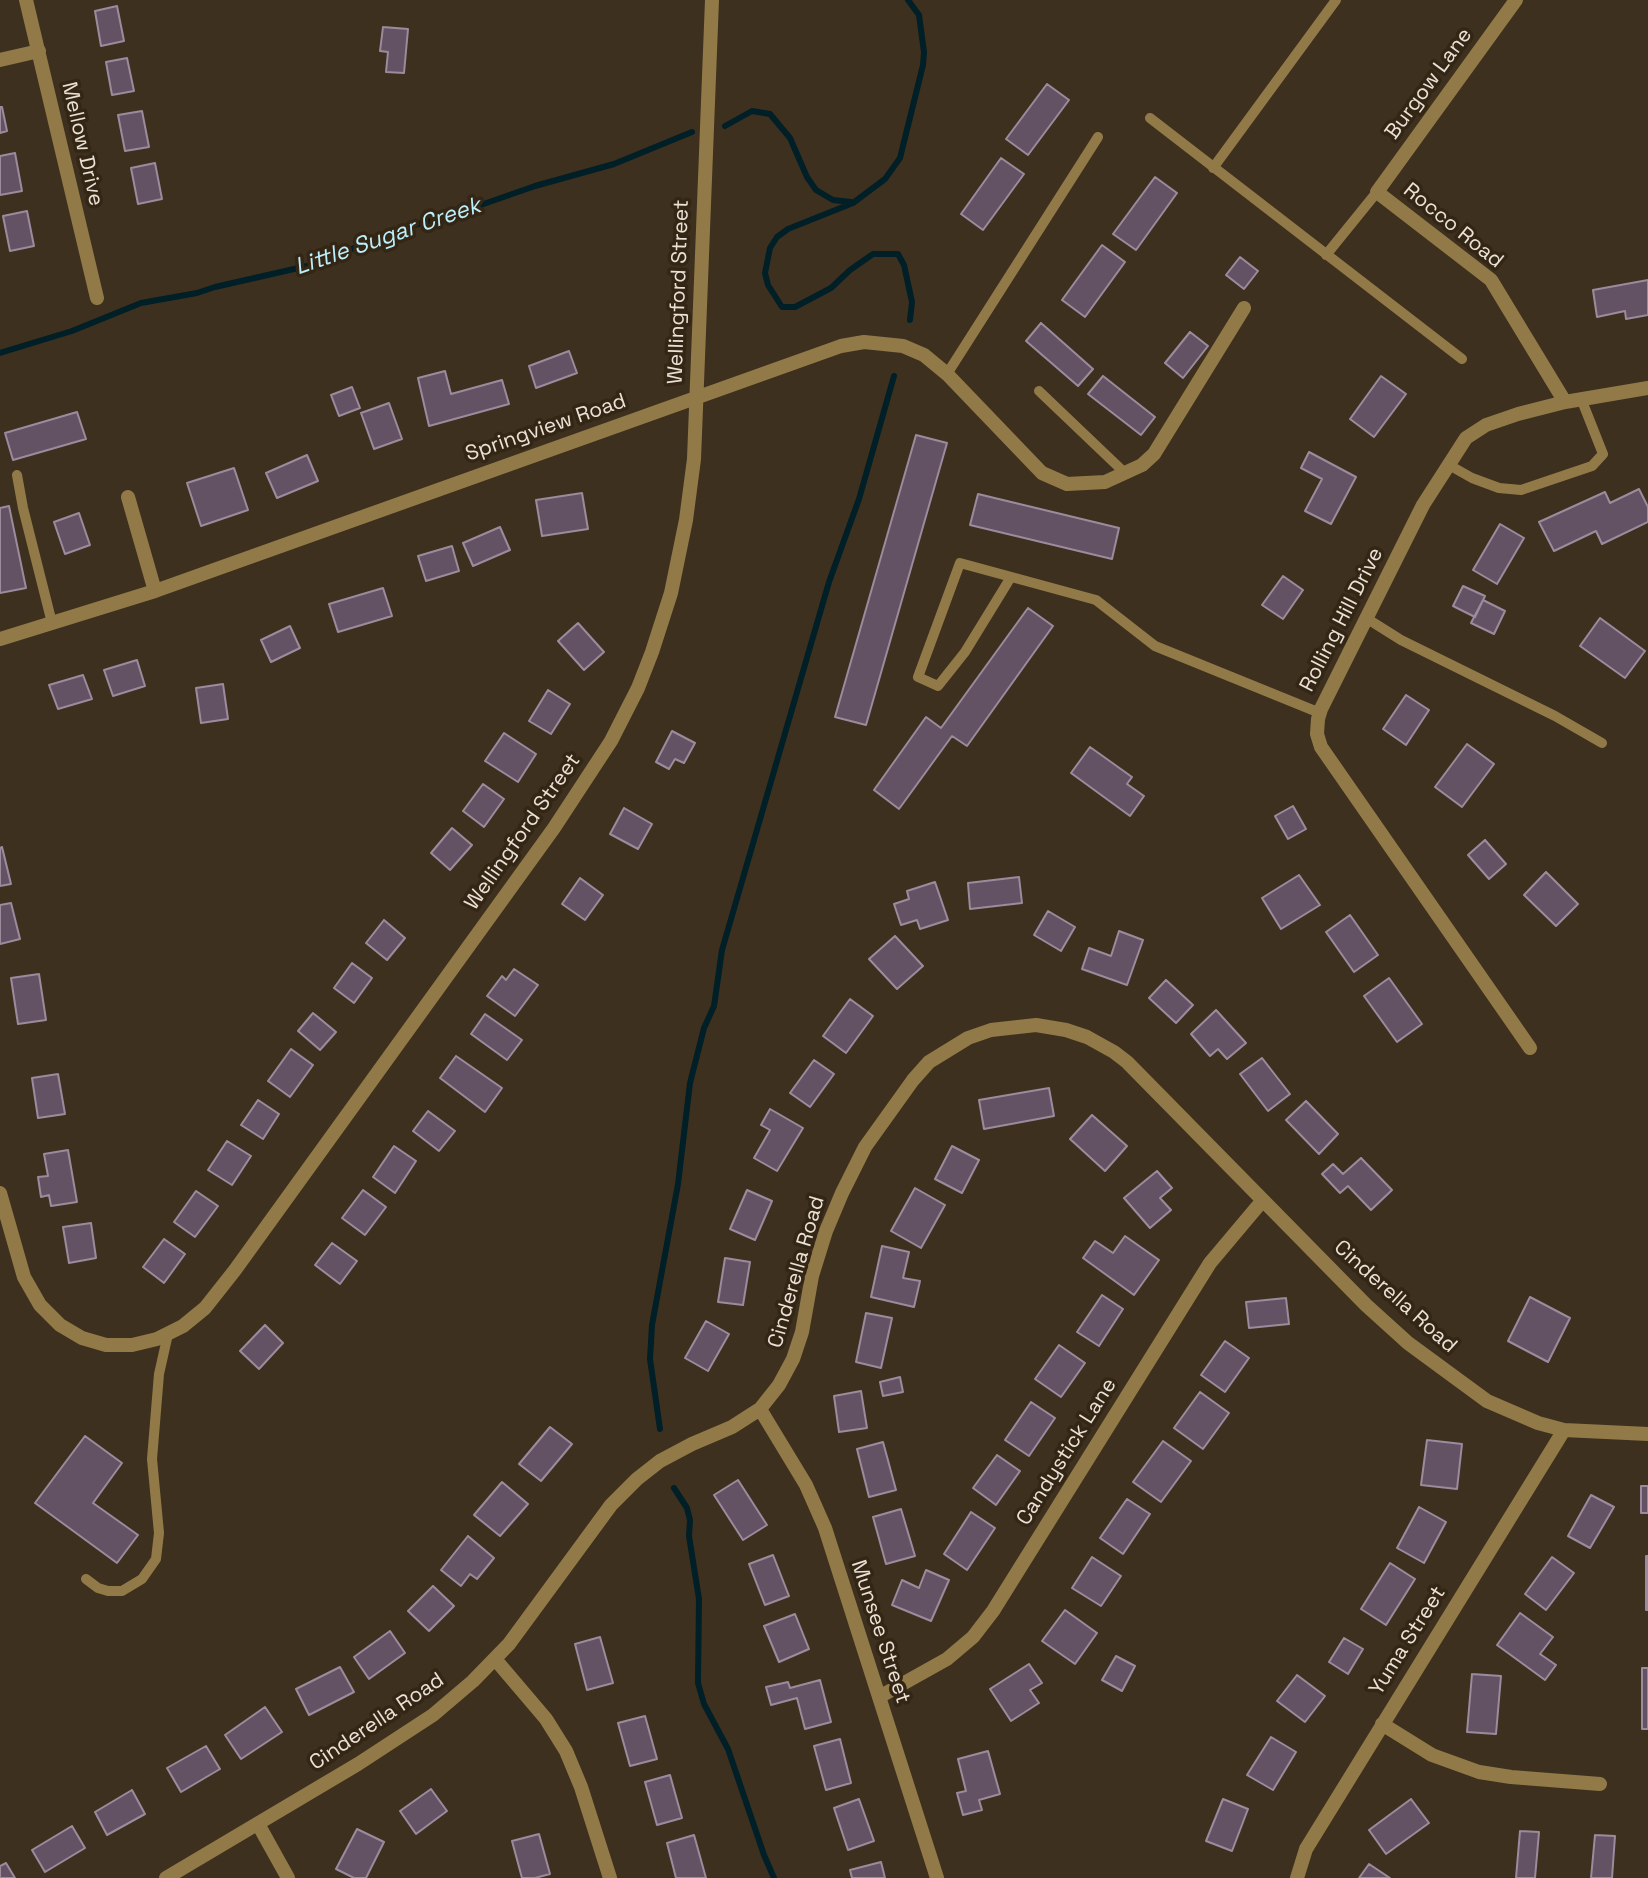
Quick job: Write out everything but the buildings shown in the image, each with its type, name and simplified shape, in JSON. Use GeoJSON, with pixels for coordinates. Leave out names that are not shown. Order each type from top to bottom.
{"type":"FeatureCollection","features":[{"type":"Feature","properties":{"kind":"street","name":"Mellow Drive"},"geometry":{"type":"LineString","coordinates":[[26,0],[97,299]]}},
{"type":"Feature","properties":{"kind":"street","name":"Wellingford Street"},"geometry":{"type":"LineString","coordinates":[[0,1193],[24,1277],[40,1305],[60,1325],[82,1338],[106,1345],[132,1345],[168,1334],[183,1326],[205,1308],[235,1270],[554,828],[611,741],[638,688],[652,652],[671,593],[687,520],[694,459],[712,0]]}},
{"type":"Feature","properties":{"kind":"street","name":"Burgow Lane"},"geometry":{"type":"LineString","coordinates":[[1377,192],[1516,0]]}},
{"type":"Feature","properties":{"kind":"street"},"geometry":{"type":"LineString","coordinates":[[0,60],[39,51]]}},
{"type":"Feature","properties":{"kind":"street","name":"Rocco Road"},"geometry":{"type":"LineString","coordinates":[[1377,192],[1491,281],[1565,402]]}},
{"type":"Feature","properties":{"kind":"street"},"geometry":{"type":"LineString","coordinates":[[1126,474],[1154,454],[1244,308]]}},
{"type":"Feature","properties":{"kind":"street","name":"Springview Road"},"geometry":{"type":"LineString","coordinates":[[0,639],[155,591],[841,346],[864,342],[903,346],[924,355],[947,374],[1042,473],[1067,484],[1094,484],[1126,474]]}},
{"type":"Feature","properties":{"kind":"street","name":"Rolling Hill Drive"},"geometry":{"type":"LineString","coordinates":[[1530,1048],[1321,747],[1317,734],[1320,713],[1423,505],[1466,438],[1486,425],[1565,402],[1648,388]]}},
{"type":"Feature","properties":{"kind":"street"},"geometry":{"type":"LineString","coordinates":[[128,497],[155,591]]}},
{"type":"Feature","properties":{"kind":"street","name":"Cinderella Road"},"geometry":{"type":"LineString","coordinates":[[166,1878],[433,1715],[495,1659],[532,1615],[611,1505],[637,1479],[660,1461],[732,1427],[760,1409],[779,1385],[793,1359],[826,1231],[865,1147],[913,1080],[941,1053],[968,1038],[991,1030],[1021,1025],[1066,1030],[1087,1037],[1126,1062],[1366,1305],[1427,1358],[1487,1401],[1538,1423],[1563,1430],[1648,1434]]}},
{"type":"Feature","properties":{"kind":"street","name":"Candystick Lane"},"geometry":{"type":"LineString","coordinates":[[880,1697],[947,1659],[973,1637],[993,1611],[1210,1263],[1263,1200]]}},
{"type":"Feature","properties":{"kind":"street","name":"Munsee Street"},"geometry":{"type":"LineString","coordinates":[[760,1409],[806,1485],[825,1528],[937,1878]]}},
{"type":"Feature","properties":{"kind":"street","name":"Yuma Street"},"geometry":{"type":"LineString","coordinates":[[1297,1878],[1306,1849],[1563,1430]]}},
{"type":"Feature","properties":{"kind":"street"},"geometry":{"type":"LineString","coordinates":[[495,1659],[546,1718],[566,1751],[610,1878]]}},
{"type":"Feature","properties":{"kind":"street"},"geometry":{"type":"LineString","coordinates":[[1382,1724],[1432,1755],[1479,1772],[1600,1784]]}},
{"type":"Feature","properties":{"kind":"street"},"geometry":{"type":"LineString","coordinates":[[258,1824],[288,1878]]}},
{"type":"Feature","properties":{"kind":"lane"},"geometry":{"type":"LineString","coordinates":[[1213,168],[1336,0]]}},
{"type":"Feature","properties":{"kind":"lane"},"geometry":{"type":"LineString","coordinates":[[1150,118],[1462,359]]}},
{"type":"Feature","properties":{"kind":"lane"},"geometry":{"type":"LineString","coordinates":[[947,374],[1098,137]]}},
{"type":"Feature","properties":{"kind":"lane"},"geometry":{"type":"LineString","coordinates":[[1325,255],[1377,192]]}},
{"type":"Feature","properties":{"kind":"lane"},"geometry":{"type":"LineString","coordinates":[[1040,391],[1126,474]]}},
{"type":"Feature","properties":{"kind":"lane"},"geometry":{"type":"LineString","coordinates":[[1449,465],[1472,478],[1499,488],[1521,489],[1592,466],[1603,454],[1582,401]]}},
{"type":"Feature","properties":{"kind":"lane"},"geometry":{"type":"LineString","coordinates":[[17,475],[52,622]]}},
{"type":"Feature","properties":{"kind":"lane"},"geometry":{"type":"LineString","coordinates":[[1011,577],[965,652],[938,686],[918,677],[960,563],[1096,600],[1156,646],[1320,713]]}},
{"type":"Feature","properties":{"kind":"lane"},"geometry":{"type":"LineString","coordinates":[[1366,618],[1401,640],[1555,716],[1602,743]]}},
{"type":"Feature","properties":{"kind":"lane"},"geometry":{"type":"LineString","coordinates":[[86,1579],[98,1588],[122,1591],[142,1579],[156,1559],[159,1533],[152,1459],[161,1357],[168,1334]]}},
{"type":"Feature","properties":{"kind":"waterway"},"geometry":{"type":"LineString","coordinates":[[908,0],[919,15],[924,52],[900,158],[885,179],[853,203],[788,229],[777,237],[770,248],[765,273],[768,285],[782,307],[795,307],[831,288],[873,254],[898,254],[904,265],[912,302],[910,320]]}},
{"type":"Feature","properties":{"kind":"waterway","name":"Little Sugar Creek"},"geometry":{"type":"LineString","coordinates":[[725,126],[752,111],[770,114],[790,138],[807,177],[816,190],[833,200],[851,202]]}},
{"type":"Feature","properties":{"kind":"waterway","name":"Little Sugar Creek"},"geometry":{"type":"LineString","coordinates":[[0,353],[72,331],[141,303],[197,293],[316,264],[400,229],[614,164],[692,132]]}},
{"type":"Feature","properties":{"kind":"waterway"},"geometry":{"type":"LineString","coordinates":[[660,1429],[650,1359],[652,1325],[678,1184],[690,1083],[704,1028],[714,1006],[722,950],[829,582],[859,499],[894,376]]}},
{"type":"Feature","properties":{"kind":"waterway"},"geometry":{"type":"LineString","coordinates":[[674,1488],[687,1508],[690,1520],[689,1536],[699,1599],[698,1683],[704,1704],[728,1749],[774,1878]]}}]}
